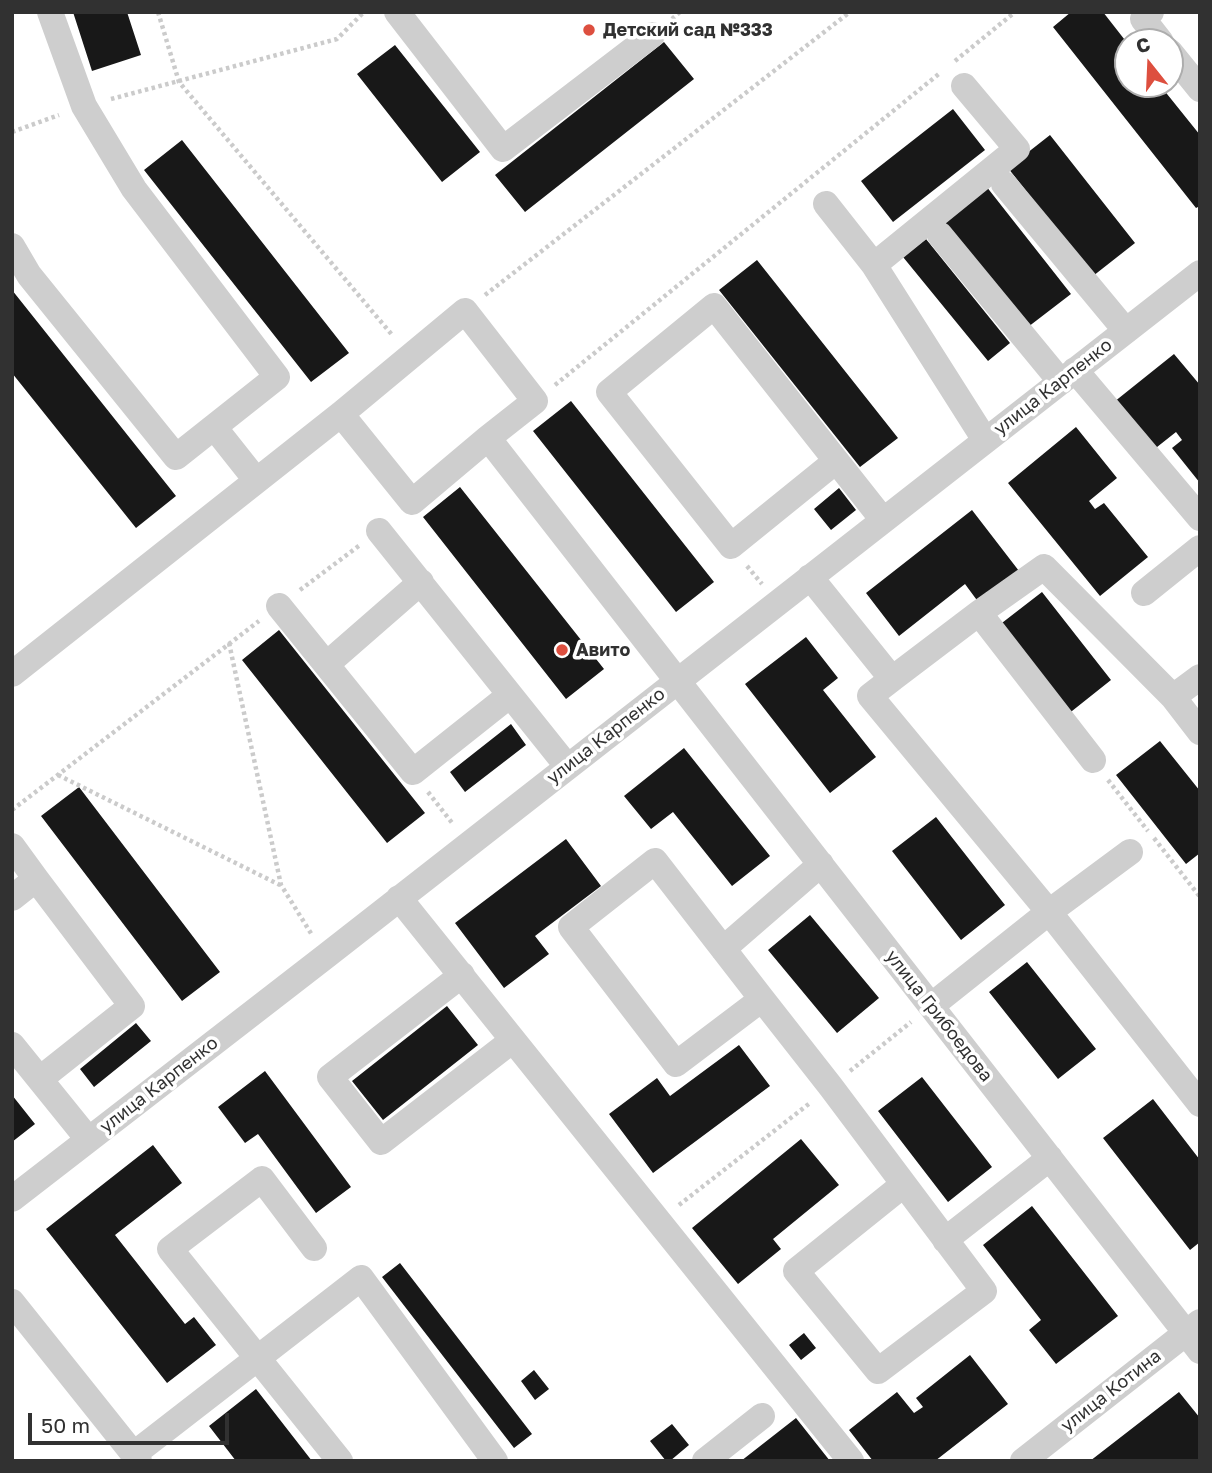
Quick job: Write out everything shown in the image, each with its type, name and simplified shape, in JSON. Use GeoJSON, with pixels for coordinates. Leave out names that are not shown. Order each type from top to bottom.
{"type":"FeatureCollection","features":[{"type":"Feature","properties":{"kind":"street"},"geometry":{"type":"LineString","coordinates":[[12,246],[29,275],[176,457],[277,377],[134,189],[84,106],[50,12]]}},
{"type":"Feature","properties":{"kind":"street"},"geometry":{"type":"LineString","coordinates":[[397,12],[503,149],[652,35]]}},
{"type":"Feature","properties":{"kind":"street"},"geometry":{"type":"LineString","coordinates":[[1150,28],[1143,19],[1151,12]]}},
{"type":"Feature","properties":{"kind":"street"},"geometry":{"type":"LineString","coordinates":[[1184,69],[1200,89]]}},
{"type":"Feature","properties":{"kind":"street"},"geometry":{"type":"LineString","coordinates":[[874,265],[1017,149],[957,75]]}},
{"type":"Feature","properties":{"kind":"street"},"geometry":{"type":"LineString","coordinates":[[1004,184],[1126,331]]}},
{"type":"Feature","properties":{"kind":"street"},"geometry":{"type":"LineString","coordinates":[[826,204],[874,265],[985,440]]}},
{"type":"Feature","properties":{"kind":"street"},"geometry":{"type":"LineString","coordinates":[[940,235],[1200,518]]}},
{"type":"Feature","properties":{"kind":"street","name":"улица Карпенко"},"geometry":{"type":"LineString","coordinates":[[12,1199],[1200,273]]}},
{"type":"Feature","properties":{"kind":"street"},"geometry":{"type":"LineString","coordinates":[[836,461],[731,546],[609,392],[714,306],[883,520]]}},
{"type":"Feature","properties":{"kind":"street"},"geometry":{"type":"LineString","coordinates":[[12,674],[341,414],[465,311],[536,401],[412,502],[341,414]]}},
{"type":"Feature","properties":{"kind":"street"},"geometry":{"type":"LineString","coordinates":[[214,427],[256,480]]}},
{"type":"Feature","properties":{"kind":"street","name":"улица Грибоедова"},"geometry":{"type":"LineString","coordinates":[[488,438],[930,1006],[1195,1335]]}},
{"type":"Feature","properties":{"kind":"street"},"geometry":{"type":"LineString","coordinates":[[379,531],[568,766]]}},
{"type":"Feature","properties":{"kind":"street"},"geometry":{"type":"LineString","coordinates":[[1144,593],[1200,548]]}},
{"type":"Feature","properties":{"kind":"street"},"geometry":{"type":"LineString","coordinates":[[1200,732],[1173,697],[1044,566],[870,696],[1049,912],[1200,1104]]}},
{"type":"Feature","properties":{"kind":"street"},"geometry":{"type":"LineString","coordinates":[[810,577],[892,679]]}},
{"type":"Feature","properties":{"kind":"street"},"geometry":{"type":"LineString","coordinates":[[327,664],[421,582]]}},
{"type":"Feature","properties":{"kind":"street"},"geometry":{"type":"LineString","coordinates":[[279,606],[413,772],[510,695]]}},
{"type":"Feature","properties":{"kind":"street"},"geometry":{"type":"LineString","coordinates":[[979,613],[1093,760]]}},
{"type":"Feature","properties":{"kind":"street"},"geometry":{"type":"LineString","coordinates":[[1173,697],[1200,677]]}},
{"type":"Feature","properties":{"kind":"street"},"geometry":{"type":"LineString","coordinates":[[12,846],[132,1006],[40,1079]]}},
{"type":"Feature","properties":{"kind":"street"},"geometry":{"type":"LineString","coordinates":[[930,1006],[1130,852]]}},
{"type":"Feature","properties":{"kind":"street"},"geometry":{"type":"LineString","coordinates":[[762,999],[676,1064],[571,927],[655,861],[831,1087],[984,1291],[878,1371],[796,1272],[903,1185]]}},
{"type":"Feature","properties":{"kind":"street"},"geometry":{"type":"LineString","coordinates":[[723,948],[821,864]]}},
{"type":"Feature","properties":{"kind":"street"},"geometry":{"type":"LineString","coordinates":[[12,898],[36,879]]}},
{"type":"Feature","properties":{"kind":"street"},"geometry":{"type":"LineString","coordinates":[[399,898],[851,1461]]}},
{"type":"Feature","properties":{"kind":"street"},"geometry":{"type":"LineString","coordinates":[[462,975],[330,1077],[381,1142],[513,1040]]}},
{"type":"Feature","properties":{"kind":"street"},"geometry":{"type":"LineString","coordinates":[[12,1045],[88,1139]]}},
{"type":"Feature","properties":{"kind":"street"},"geometry":{"type":"LineString","coordinates":[[945,1240],[1050,1158]]}},
{"type":"Feature","properties":{"kind":"street"},"geometry":{"type":"LineString","coordinates":[[314,1248],[262,1179],[170,1249],[340,1461]]}},
{"type":"Feature","properties":{"kind":"street"},"geometry":{"type":"LineString","coordinates":[[12,1302],[22,1332],[137,1457],[361,1278],[495,1461]]}},
{"type":"Feature","properties":{"kind":"street","name":"улица Котина"},"geometry":{"type":"LineString","coordinates":[[1023,1461],[1195,1335]]}},
{"type":"Feature","properties":{"kind":"street"},"geometry":{"type":"LineString","coordinates":[[705,1461],[762,1416]]}},
{"type":"Feature","properties":{"kind":"path"},"geometry":{"type":"LineString","coordinates":[[158,12],[179,82],[410,356]]}},
{"type":"Feature","properties":{"kind":"path"},"geometry":{"type":"LineString","coordinates":[[12,132],[84,106],[337,39],[364,12]]}},
{"type":"Feature","properties":{"kind":"path"},"geometry":{"type":"LineString","coordinates":[[465,311],[850,12]]}},
{"type":"Feature","properties":{"kind":"path"},"geometry":{"type":"LineString","coordinates":[[957,75],[1015,12]]}},
{"type":"Feature","properties":{"kind":"path"},"geometry":{"type":"LineString","coordinates":[[536,401],[940,73]]}},
{"type":"Feature","properties":{"kind":"path"},"geometry":{"type":"LineString","coordinates":[[12,810],[229,642],[379,531]]}},
{"type":"Feature","properties":{"kind":"path"},"geometry":{"type":"LineString","coordinates":[[731,546],[777,603]]}},
{"type":"Feature","properties":{"kind":"path"},"geometry":{"type":"LineString","coordinates":[[229,642],[281,886],[326,956]]}},
{"type":"Feature","properties":{"kind":"path"},"geometry":{"type":"LineString","coordinates":[[1093,760],[1200,897]]}},
{"type":"Feature","properties":{"kind":"path"},"geometry":{"type":"LineString","coordinates":[[413,772],[468,844]]}},
{"type":"Feature","properties":{"kind":"path"},"geometry":{"type":"LineString","coordinates":[[58,775],[281,886]]}},
{"type":"Feature","properties":{"kind":"path"},"geometry":{"type":"LineString","coordinates":[[659,1221],[930,1006]]}},
{"type":"Feature","properties":{"kind":"building"},"geometry":{"type":"Polygon","coordinates":[[[73,12],[127,12],[141,55],[92,71],[73,12]]]}},
{"type":"Feature","properties":{"kind":"building"},"geometry":{"type":"Polygon","coordinates":[[[1071,12],[1103,12],[1116,28],[1114,98],[1170,98],[1200,135],[1200,206],[1196,208],[1053,27],[1071,12]]]}},
{"type":"Feature","properties":{"kind":"building"},"geometry":{"type":"Polygon","coordinates":[[[664,42],[694,79],[525,212],[495,175],[664,42]]]}},
{"type":"Feature","properties":{"kind":"building"},"geometry":{"type":"Polygon","coordinates":[[[395,45],[480,152],[442,182],[357,74],[395,45]]]}},
{"type":"Feature","properties":{"kind":"building"},"geometry":{"type":"Polygon","coordinates":[[[953,109],[985,150],[893,222],[861,181],[953,109]]]}},
{"type":"Feature","properties":{"kind":"building"},"geometry":{"type":"Polygon","coordinates":[[[1050,135],[1135,243],[1093,276],[1008,168],[1050,135]]]}},
{"type":"Feature","properties":{"kind":"building"},"geometry":{"type":"Polygon","coordinates":[[[182,140],[349,353],[311,382],[144,170],[182,140]]]}},
{"type":"Feature","properties":{"kind":"building"},"geometry":{"type":"Polygon","coordinates":[[[986,186],[1071,294],[1028,327],[943,220],[986,186]]]}},
{"type":"Feature","properties":{"kind":"building"},"geometry":{"type":"Polygon","coordinates":[[[926,239],[1010,343],[988,361],[903,257],[926,239]]]}},
{"type":"Feature","properties":{"kind":"building"},"geometry":{"type":"Polygon","coordinates":[[[757,260],[898,438],[860,467],[719,290],[757,260]]]}},
{"type":"Feature","properties":{"kind":"building"},"geometry":{"type":"Polygon","coordinates":[[[12,290],[176,496],[136,528],[12,373],[12,290]]]}},
{"type":"Feature","properties":{"kind":"building"},"geometry":{"type":"Polygon","coordinates":[[[1174,354],[1200,385],[1200,483],[1172,448],[1182,440],[1176,432],[1152,451],[1114,402],[1174,354]]]}},
{"type":"Feature","properties":{"kind":"building"},"geometry":{"type":"Polygon","coordinates":[[[571,401],[714,582],[676,612],[533,431],[571,401]]]}},
{"type":"Feature","properties":{"kind":"building"},"geometry":{"type":"Polygon","coordinates":[[[1076,427],[1117,478],[1089,501],[1095,509],[1104,503],[1148,557],[1100,596],[1008,483],[1076,427]]]}},
{"type":"Feature","properties":{"kind":"building"},"geometry":{"type":"Polygon","coordinates":[[[460,487],[604,669],[566,699],[423,517],[460,487]]]}},
{"type":"Feature","properties":{"kind":"building"},"geometry":{"type":"Polygon","coordinates":[[[839,488],[856,510],[831,530],[814,509],[839,488]]]}},
{"type":"Feature","properties":{"kind":"building"},"geometry":{"type":"Polygon","coordinates":[[[972,510],[1019,571],[979,603],[965,584],[899,636],[866,593],[972,510]]]}},
{"type":"Feature","properties":{"kind":"building"},"geometry":{"type":"Polygon","coordinates":[[[1042,592],[1111,680],[1067,715],[998,626],[1042,592]]]}},
{"type":"Feature","properties":{"kind":"building"},"geometry":{"type":"Polygon","coordinates":[[[279,630],[425,813],[387,843],[242,660],[279,630]]]}},
{"type":"Feature","properties":{"kind":"building"},"geometry":{"type":"Polygon","coordinates":[[[806,637],[838,678],[823,690],[876,757],[830,793],[745,684],[806,637]]]}},
{"type":"Feature","properties":{"kind":"building"},"geometry":{"type":"Polygon","coordinates":[[[511,724],[526,745],[465,792],[450,772],[511,724]]]}},
{"type":"Feature","properties":{"kind":"building"},"geometry":{"type":"Polygon","coordinates":[[[1160,741],[1200,791],[1200,853],[1186,864],[1116,775],[1160,741]]]}},
{"type":"Feature","properties":{"kind":"building"},"geometry":{"type":"Polygon","coordinates":[[[684,748],[770,856],[732,886],[673,812],[651,829],[624,796],[684,748]]]}},
{"type":"Feature","properties":{"kind":"building"},"geometry":{"type":"Polygon","coordinates":[[[79,787],[220,972],[182,1001],[41,816],[79,787]]]}},
{"type":"Feature","properties":{"kind":"building"},"geometry":{"type":"Polygon","coordinates":[[[936,817],[1005,905],[961,940],[892,851],[936,817]]]}},
{"type":"Feature","properties":{"kind":"building"},"geometry":{"type":"Polygon","coordinates":[[[566,839],[601,886],[535,936],[549,954],[504,988],[455,923],[566,839]]]}},
{"type":"Feature","properties":{"kind":"building"},"geometry":{"type":"Polygon","coordinates":[[[810,915],[879,998],[837,1033],[768,950],[810,915]]]}},
{"type":"Feature","properties":{"kind":"building"},"geometry":{"type":"Polygon","coordinates":[[[1027,962],[1096,1049],[1058,1079],[989,992],[1027,962]]]}},
{"type":"Feature","properties":{"kind":"building"},"geometry":{"type":"Polygon","coordinates":[[[447,1006],[478,1045],[383,1120],[352,1081],[447,1006]]]}},
{"type":"Feature","properties":{"kind":"building"},"geometry":{"type":"Polygon","coordinates":[[[136,1023],[151,1041],[94,1087],[80,1069],[136,1023]]]}},
{"type":"Feature","properties":{"kind":"building"},"geometry":{"type":"Polygon","coordinates":[[[739,1045],[770,1086],[653,1173],[609,1114],[657,1078],[670,1096],[739,1045]]]}},
{"type":"Feature","properties":{"kind":"building"},"geometry":{"type":"Polygon","coordinates":[[[265,1071],[351,1187],[316,1213],[258,1134],[245,1143],[218,1107],[265,1071]]]}},
{"type":"Feature","properties":{"kind":"building"},"geometry":{"type":"Polygon","coordinates":[[[922,1077],[992,1167],[948,1202],[878,1111],[922,1077]]]}},
{"type":"Feature","properties":{"kind":"building"},"geometry":{"type":"Polygon","coordinates":[[[12,1095],[35,1124],[12,1142],[12,1095]]]}},
{"type":"Feature","properties":{"kind":"building"},"geometry":{"type":"Polygon","coordinates":[[[1153,1099],[1200,1160],[1200,1242],[1190,1250],[1103,1138],[1153,1099]]]}},
{"type":"Feature","properties":{"kind":"building"},"geometry":{"type":"Polygon","coordinates":[[[801,1139],[839,1185],[773,1239],[781,1249],[738,1284],[692,1228],[801,1139]]]}},
{"type":"Feature","properties":{"kind":"building"},"geometry":{"type":"Polygon","coordinates":[[[153,1145],[182,1183],[115,1235],[185,1324],[194,1317],[216,1345],[167,1383],[46,1229],[153,1145]]]}},
{"type":"Feature","properties":{"kind":"building"},"geometry":{"type":"Polygon","coordinates":[[[1032,1206],[1118,1316],[1056,1364],[1029,1330],[1041,1320],[983,1245],[1032,1206]]]}},
{"type":"Feature","properties":{"kind":"building"},"geometry":{"type":"Polygon","coordinates":[[[400,1263],[532,1434],[514,1448],[382,1277],[400,1263]]]}},
{"type":"Feature","properties":{"kind":"building"},"geometry":{"type":"Polygon","coordinates":[[[804,1333],[816,1348],[801,1360],[789,1345],[804,1333]]]}},
{"type":"Feature","properties":{"kind":"building"},"geometry":{"type":"Polygon","coordinates":[[[970,1355],[1008,1404],[935,1461],[873,1461],[849,1430],[897,1392],[914,1413],[923,1407],[916,1398],[970,1355]]]}},
{"type":"Feature","properties":{"kind":"building"},"geometry":{"type":"Polygon","coordinates":[[[534,1370],[549,1389],[535,1400],[521,1381],[534,1370]]]}},
{"type":"Feature","properties":{"kind":"building"},"geometry":{"type":"Polygon","coordinates":[[[256,1389],[312,1461],[236,1461],[209,1426],[256,1389]]]}},
{"type":"Feature","properties":{"kind":"building"},"geometry":{"type":"Polygon","coordinates":[[[1179,1392],[1200,1418],[1200,1461],[1090,1461],[1179,1392]]]}},
{"type":"Feature","properties":{"kind":"building"},"geometry":{"type":"Polygon","coordinates":[[[796,1418],[830,1461],[741,1461],[796,1418]]]}},
{"type":"Feature","properties":{"kind":"building"},"geometry":{"type":"Polygon","coordinates":[[[672,1424],[689,1445],[670,1461],[666,1461],[650,1441],[672,1424]]]}},
{"type":"Feature","properties":{"kind":"place","name":"Детский сад №333"},"geometry":{"type":"Point","coordinates":[589,30]}},
{"type":"Feature","properties":{"kind":"place","name":"Авито"},"geometry":{"type":"Point","coordinates":[562,650]}}]}
